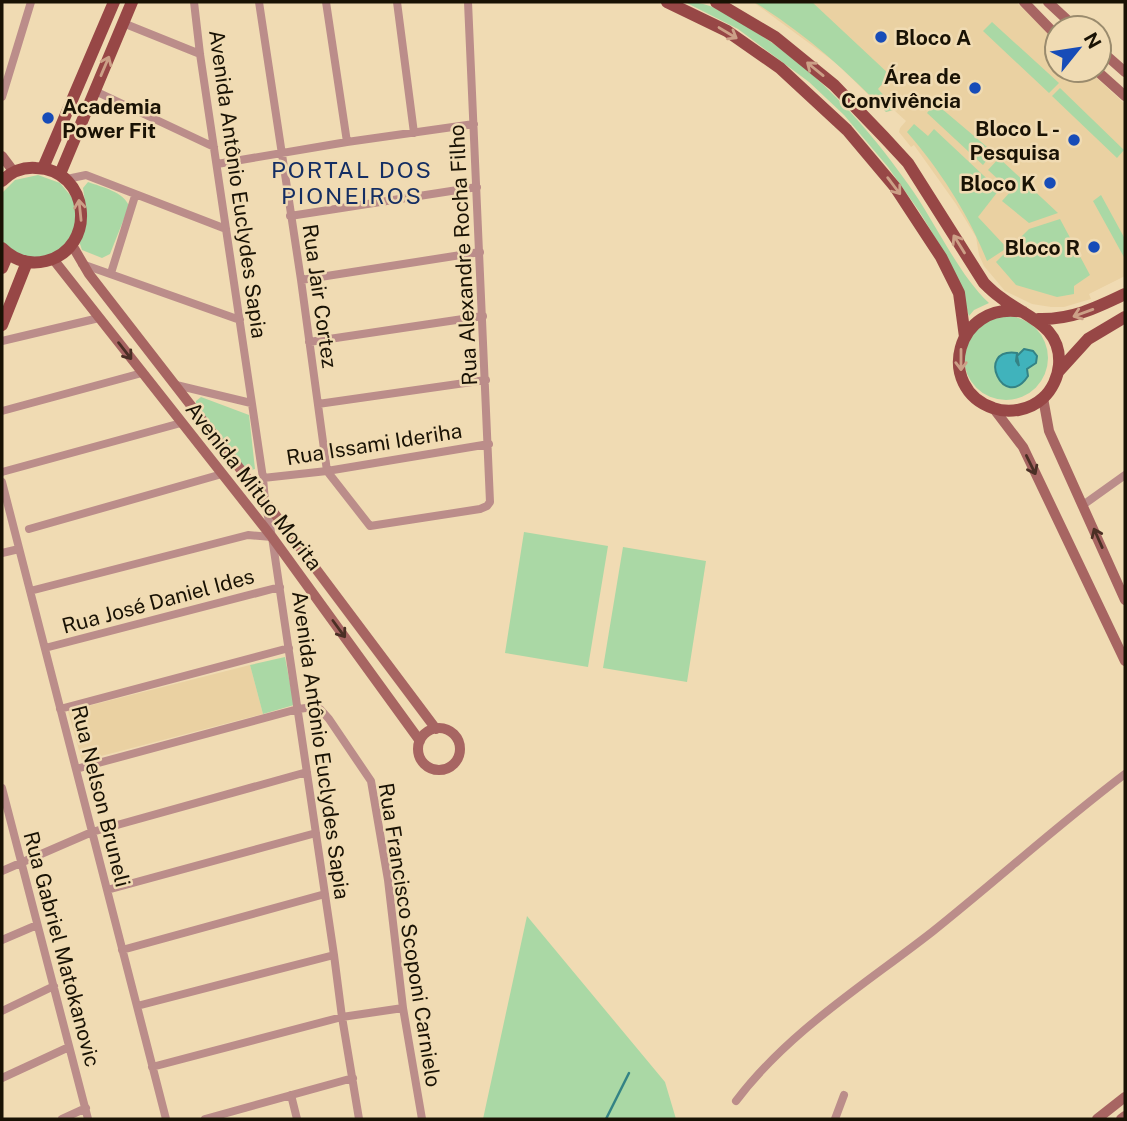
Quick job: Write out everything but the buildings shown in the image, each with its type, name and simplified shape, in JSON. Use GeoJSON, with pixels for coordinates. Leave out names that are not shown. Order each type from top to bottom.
{"type":"FeatureCollection","features":[{"type":"Feature","properties":{"kind":"main road"},"geometry":{"type":"LineString","coordinates":[[43,168],[114,2]]}},
{"type":"Feature","properties":{"kind":"main road"},"geometry":{"type":"LineString","coordinates":[[63,177],[132,2]]}},
{"type":"Feature","properties":{"kind":"main road"},"geometry":{"type":"LineString","coordinates":[[667,2],[727,31],[780,68],[847,130],[895,187],[941,257],[959,293],[965,337]]}},
{"type":"Feature","properties":{"kind":"main road"},"geometry":{"type":"LineString","coordinates":[[716,2],[775,37],[834,85],[908,163],[984,283],[1000,298],[1038,319],[1057,320],[1082,315],[1125,294]]}},
{"type":"Feature","properties":{"kind":"main road"},"geometry":{"type":"LineString","coordinates":[[2,181],[14,172],[28,167],[43,168],[63,177],[80,200],[83,215],[80,231],[72,245],[53,259],[27,262],[5,251],[2,268]]}},
{"type":"Feature","properties":{"kind":"main road"},"geometry":{"type":"LineString","coordinates":[[2,325],[27,262]]}},
{"type":"Feature","properties":{"kind":"main road"},"geometry":{"type":"LineString","coordinates":[[1023,312],[1001,311],[990,314],[972,327],[960,350],[962,379],[980,402],[994,409],[1010,411],[1025,408],[1044,398],[1055,382],[1058,372],[1058,347],[1050,332],[1038,319]]}},
{"type":"Feature","properties":{"kind":"main road"},"geometry":{"type":"LineString","coordinates":[[1058,372],[1088,339],[1125,317]]}},
{"type":"Feature","properties":{"kind":"street"},"geometry":{"type":"LineString","coordinates":[[2,97],[31,2]]}},
{"type":"Feature","properties":{"kind":"street","name":"Avenida Antônio Euclydes Sapia"},"geometry":{"type":"LineString","coordinates":[[194,2],[265,501],[359,1119]]}},
{"type":"Feature","properties":{"kind":"street","name":"Rua Jair Cortez"},"geometry":{"type":"LineString","coordinates":[[259,2],[327,471]]}},
{"type":"Feature","properties":{"kind":"street"},"geometry":{"type":"LineString","coordinates":[[326,2],[347,142]]}},
{"type":"Feature","properties":{"kind":"street"},"geometry":{"type":"LineString","coordinates":[[397,2],[414,133]]}},
{"type":"Feature","properties":{"kind":"street","name":"Rua Alexandre Rocha Filho"},"geometry":{"type":"LineString","coordinates":[[327,471],[370,526],[480,509],[487,506],[491,498],[467,2]]}},
{"type":"Feature","properties":{"kind":"street"},"geometry":{"type":"LineString","coordinates":[[1024,2],[1043,22]]}},
{"type":"Feature","properties":{"kind":"street"},"geometry":{"type":"LineString","coordinates":[[1048,2],[1061,14]]}},
{"type":"Feature","properties":{"kind":"street"},"geometry":{"type":"LineString","coordinates":[[123,23],[200,54]]}},
{"type":"Feature","properties":{"kind":"street"},"geometry":{"type":"LineString","coordinates":[[1112,84],[1125,96]]}},
{"type":"Feature","properties":{"kind":"street"},"geometry":{"type":"LineString","coordinates":[[95,91],[214,147]]}},
{"type":"Feature","properties":{"kind":"street"},"geometry":{"type":"LineString","coordinates":[[217,164],[474,124]]}},
{"type":"Feature","properties":{"kind":"street"},"geometry":{"type":"LineString","coordinates":[[2,156],[14,172]]}},
{"type":"Feature","properties":{"kind":"street"},"geometry":{"type":"LineString","coordinates":[[63,177],[86,176],[226,229]]}},
{"type":"Feature","properties":{"kind":"street"},"geometry":{"type":"LineString","coordinates":[[290,216],[478,187]]}},
{"type":"Feature","properties":{"kind":"street"},"geometry":{"type":"LineString","coordinates":[[111,273],[135,196]]}},
{"type":"Feature","properties":{"kind":"street","name":"Avenida Mituo Morita"},"geometry":{"type":"LineString","coordinates":[[72,245],[82,264],[436,729]]}},
{"type":"Feature","properties":{"kind":"street"},"geometry":{"type":"LineString","coordinates":[[301,280],[480,252]]}},
{"type":"Feature","properties":{"kind":"street","name":"Avenida Mituo Morita"},"geometry":{"type":"LineString","coordinates":[[53,259],[272,537],[420,741]]}},
{"type":"Feature","properties":{"kind":"street"},"geometry":{"type":"LineString","coordinates":[[82,264],[240,320]]}},
{"type":"Feature","properties":{"kind":"street"},"geometry":{"type":"LineString","coordinates":[[309,342],[483,316]]}},
{"type":"Feature","properties":{"kind":"street"},"geometry":{"type":"LineString","coordinates":[[2,341],[99,318]]}},
{"type":"Feature","properties":{"kind":"street"},"geometry":{"type":"LineString","coordinates":[[2,411],[142,373]]}},
{"type":"Feature","properties":{"kind":"street"},"geometry":{"type":"LineString","coordinates":[[318,404],[486,380]]}},
{"type":"Feature","properties":{"kind":"street"},"geometry":{"type":"LineString","coordinates":[[173,385],[251,403]]}},
{"type":"Feature","properties":{"kind":"street"},"geometry":{"type":"LineString","coordinates":[[1044,398],[1049,431],[1125,600]]}},
{"type":"Feature","properties":{"kind":"street"},"geometry":{"type":"LineString","coordinates":[[994,409],[1023,447],[1125,661]]}},
{"type":"Feature","properties":{"kind":"street"},"geometry":{"type":"LineString","coordinates":[[2,472],[181,423]]}},
{"type":"Feature","properties":{"kind":"street","name":"Rua Issami Ideriha"},"geometry":{"type":"LineString","coordinates":[[263,478],[327,471],[489,444]]}},
{"type":"Feature","properties":{"kind":"street"},"geometry":{"type":"LineString","coordinates":[[29,529],[222,474]]}},
{"type":"Feature","properties":{"kind":"street"},"geometry":{"type":"LineString","coordinates":[[1083,505],[1125,475]]}},
{"type":"Feature","properties":{"kind":"street","name":"Rua Nelson Bruneli"},"geometry":{"type":"LineString","coordinates":[[2,482],[166,1119]]}},
{"type":"Feature","properties":{"kind":"street"},"geometry":{"type":"LineString","coordinates":[[30,591],[248,535],[272,537]]}},
{"type":"Feature","properties":{"kind":"street"},"geometry":{"type":"LineString","coordinates":[[2,553],[19,549]]}},
{"type":"Feature","properties":{"kind":"street","name":"Rua José Daniel Ides"},"geometry":{"type":"LineString","coordinates":[[45,648],[280,587]]}},
{"type":"Feature","properties":{"kind":"street"},"geometry":{"type":"LineString","coordinates":[[60,709],[289,648]]}},
{"type":"Feature","properties":{"kind":"street","name":"Rua Francisco Scoponi Carnielo"},"geometry":{"type":"LineString","coordinates":[[298,709],[314,706],[320,709],[330,719],[370,781],[388,880],[403,1008],[422,1119]]}},
{"type":"Feature","properties":{"kind":"street"},"geometry":{"type":"LineString","coordinates":[[76,769],[298,709]]}},
{"type":"Feature","properties":{"kind":"street"},"geometry":{"type":"LineString","coordinates":[[446,730],[454,735],[459,745],[458,758],[450,767],[433,769],[423,763],[418,751],[420,741],[426,732],[446,730]]}},
{"type":"Feature","properties":{"kind":"street"},"geometry":{"type":"LineString","coordinates":[[2,872],[92,832],[307,772]]}},
{"type":"Feature","properties":{"kind":"street"},"geometry":{"type":"LineString","coordinates":[[736,1101],[752,1079],[773,1058],[819,1018],[951,917],[1125,774]]}},
{"type":"Feature","properties":{"kind":"street","name":"Rua Gabriel Matokanovic"},"geometry":{"type":"LineString","coordinates":[[2,788],[88,1119]]}},
{"type":"Feature","properties":{"kind":"street"},"geometry":{"type":"LineString","coordinates":[[107,890],[316,833]]}},
{"type":"Feature","properties":{"kind":"street"},"geometry":{"type":"LineString","coordinates":[[122,950],[325,894]]}},
{"type":"Feature","properties":{"kind":"street"},"geometry":{"type":"LineString","coordinates":[[2,940],[37,925]]}},
{"type":"Feature","properties":{"kind":"street"},"geometry":{"type":"LineString","coordinates":[[136,1006],[334,955]]}},
{"type":"Feature","properties":{"kind":"street"},"geometry":{"type":"LineString","coordinates":[[2,1011],[54,986]]}},
{"type":"Feature","properties":{"kind":"street"},"geometry":{"type":"LineString","coordinates":[[152,1067],[342,1017],[403,1008]]}},
{"type":"Feature","properties":{"kind":"street"},"geometry":{"type":"LineString","coordinates":[[2,1078],[69,1047]]}},
{"type":"Feature","properties":{"kind":"street"},"geometry":{"type":"LineString","coordinates":[[205,1119],[231,1116],[291,1095],[353,1078]]}},
{"type":"Feature","properties":{"kind":"street"},"geometry":{"type":"LineString","coordinates":[[291,1095],[297,1119]]}},
{"type":"Feature","properties":{"kind":"street"},"geometry":{"type":"LineString","coordinates":[[835,1119],[845,1095]]}},
{"type":"Feature","properties":{"kind":"street"},"geometry":{"type":"LineString","coordinates":[[1097,1119],[1125,1097]]}},
{"type":"Feature","properties":{"kind":"street"},"geometry":{"type":"LineString","coordinates":[[62,1119],[86,1108]]}},
{"type":"Feature","properties":{"kind":"street"},"geometry":{"type":"LineString","coordinates":[[1121,1119],[1125,1116]]}},
{"type":"Feature","properties":{"kind":"shaded area"},"geometry":{"type":"Polygon","coordinates":[[[753,2],[1016,2],[1043,28],[1043,84],[1103,84],[1125,104],[1125,276],[1089,294],[1091,299],[1064,307],[1032,304],[1005,291],[984,266],[976,237],[956,204],[914,145],[911,147],[899,132],[906,121],[894,110],[886,112],[836,63],[753,2]]]}},
{"type":"Feature","properties":{"kind":"shaded area"},"geometry":{"type":"Polygon","coordinates":[[[250,665],[263,714],[82,761],[68,711],[250,665]]]}},
{"type":"Feature","properties":{"kind":"green space"},"geometry":{"type":"Polygon","coordinates":[[[685,2],[701,3],[714,8],[764,37],[788,54],[832,93],[891,160],[956,262],[989,303],[974,310],[969,316],[950,262],[919,211],[888,167],[844,115],[809,82],[738,29],[685,2]]]}},
{"type":"Feature","properties":{"kind":"green space"},"geometry":{"type":"Polygon","coordinates":[[[754,2],[812,2],[890,75],[878,89],[893,110],[886,112],[823,52],[754,2]]]}},
{"type":"Feature","properties":{"kind":"green space"},"geometry":{"type":"Polygon","coordinates":[[[992,22],[1043,68],[1043,84],[1058,84],[1049,93],[983,31],[992,22]]]}},
{"type":"Feature","properties":{"kind":"green space"},"geometry":{"type":"Polygon","coordinates":[[[1060,88],[1124,150],[1117,158],[1052,96],[1060,88]]]}},
{"type":"Feature","properties":{"kind":"green space"},"geometry":{"type":"Polygon","coordinates":[[[935,103],[993,152],[983,165],[927,113],[935,103]]]}},
{"type":"Feature","properties":{"kind":"green space"},"geometry":{"type":"Polygon","coordinates":[[[914,124],[928,136],[934,129],[999,190],[978,217],[1007,248],[987,261],[953,194],[907,132],[914,124]]]}},
{"type":"Feature","properties":{"kind":"green space"},"geometry":{"type":"Polygon","coordinates":[[[999,158],[1058,213],[1029,223],[1002,201],[1011,191],[988,170],[999,158]]]}},
{"type":"Feature","properties":{"kind":"green space"},"geometry":{"type":"Polygon","coordinates":[[[38,175],[60,183],[75,201],[78,224],[59,254],[24,259],[2,242],[2,193],[15,180],[38,175]]]}},
{"type":"Feature","properties":{"kind":"green space"},"geometry":{"type":"Polygon","coordinates":[[[88,182],[118,194],[129,206],[110,254],[102,258],[82,250],[79,241],[87,216],[83,188],[88,182]]]}},
{"type":"Feature","properties":{"kind":"green space"},"geometry":{"type":"Polygon","coordinates":[[[1101,195],[1125,239],[1125,259],[1093,201],[1101,195]]]}},
{"type":"Feature","properties":{"kind":"green space"},"geometry":{"type":"Polygon","coordinates":[[[1060,219],[1090,275],[1074,286],[1074,294],[1057,297],[1016,285],[996,262],[1029,229],[1060,219]]]}},
{"type":"Feature","properties":{"kind":"green space"},"geometry":{"type":"Polygon","coordinates":[[[1006,316],[1029,323],[1041,335],[1048,358],[1041,381],[1029,393],[1006,400],[983,393],[971,381],[964,358],[971,335],[983,323],[1006,316]]]}},
{"type":"Feature","properties":{"kind":"green space"},"geometry":{"type":"Polygon","coordinates":[[[201,397],[249,415],[255,469],[247,471],[196,406],[196,401],[201,397]]]}},
{"type":"Feature","properties":{"kind":"green space"},"geometry":{"type":"Polygon","coordinates":[[[524,532],[608,546],[588,667],[505,653],[524,532]]]}},
{"type":"Feature","properties":{"kind":"green space"},"geometry":{"type":"Polygon","coordinates":[[[623,547],[706,561],[687,682],[603,668],[623,547]]]}},
{"type":"Feature","properties":{"kind":"green space"},"geometry":{"type":"Polygon","coordinates":[[[285,657],[294,705],[263,714],[250,665],[285,657]]]}},
{"type":"Feature","properties":{"kind":"green space"},"geometry":{"type":"Polygon","coordinates":[[[527,916],[665,1082],[676,1119],[483,1119],[527,916]]]}},
{"type":"Feature","properties":{"kind":"water"},"geometry":{"type":"Polygon","coordinates":[[[1024,349],[1033,351],[1037,356],[1036,363],[1027,369],[1028,376],[1019,385],[1010,387],[997,376],[997,359],[1004,354],[1017,353],[1016,361],[1019,366],[1017,356],[1024,349]]]}},
{"type":"Feature","properties":{"kind":"waterway"},"geometry":{"type":"LineString","coordinates":[[606,1119],[629,1073]]}},
{"type":"Feature","properties":{"kind":"place","name":"Bloco A"},"geometry":{"type":"Point","coordinates":[881,37]}},
{"type":"Feature","properties":{"kind":"place","name":"Área de Convivência"},"geometry":{"type":"Point","coordinates":[975,88]}},
{"type":"Feature","properties":{"kind":"place","name":"Academia Power Fit"},"geometry":{"type":"Point","coordinates":[48,118]}},
{"type":"Feature","properties":{"kind":"place","name":"Bloco L - Pesquisa"},"geometry":{"type":"Point","coordinates":[1074,140]}},
{"type":"Feature","properties":{"kind":"place","name":"Bloco K"},"geometry":{"type":"Point","coordinates":[1050,183]}},
{"type":"Feature","properties":{"kind":"place","name":"Bloco R"},"geometry":{"type":"Point","coordinates":[1094,247]}},
{"type":"Feature","properties":{"kind":"district","name":"PORTAL DOS PIONEIROS"},"geometry":{"type":"Point","coordinates":[352,182]}}]}
